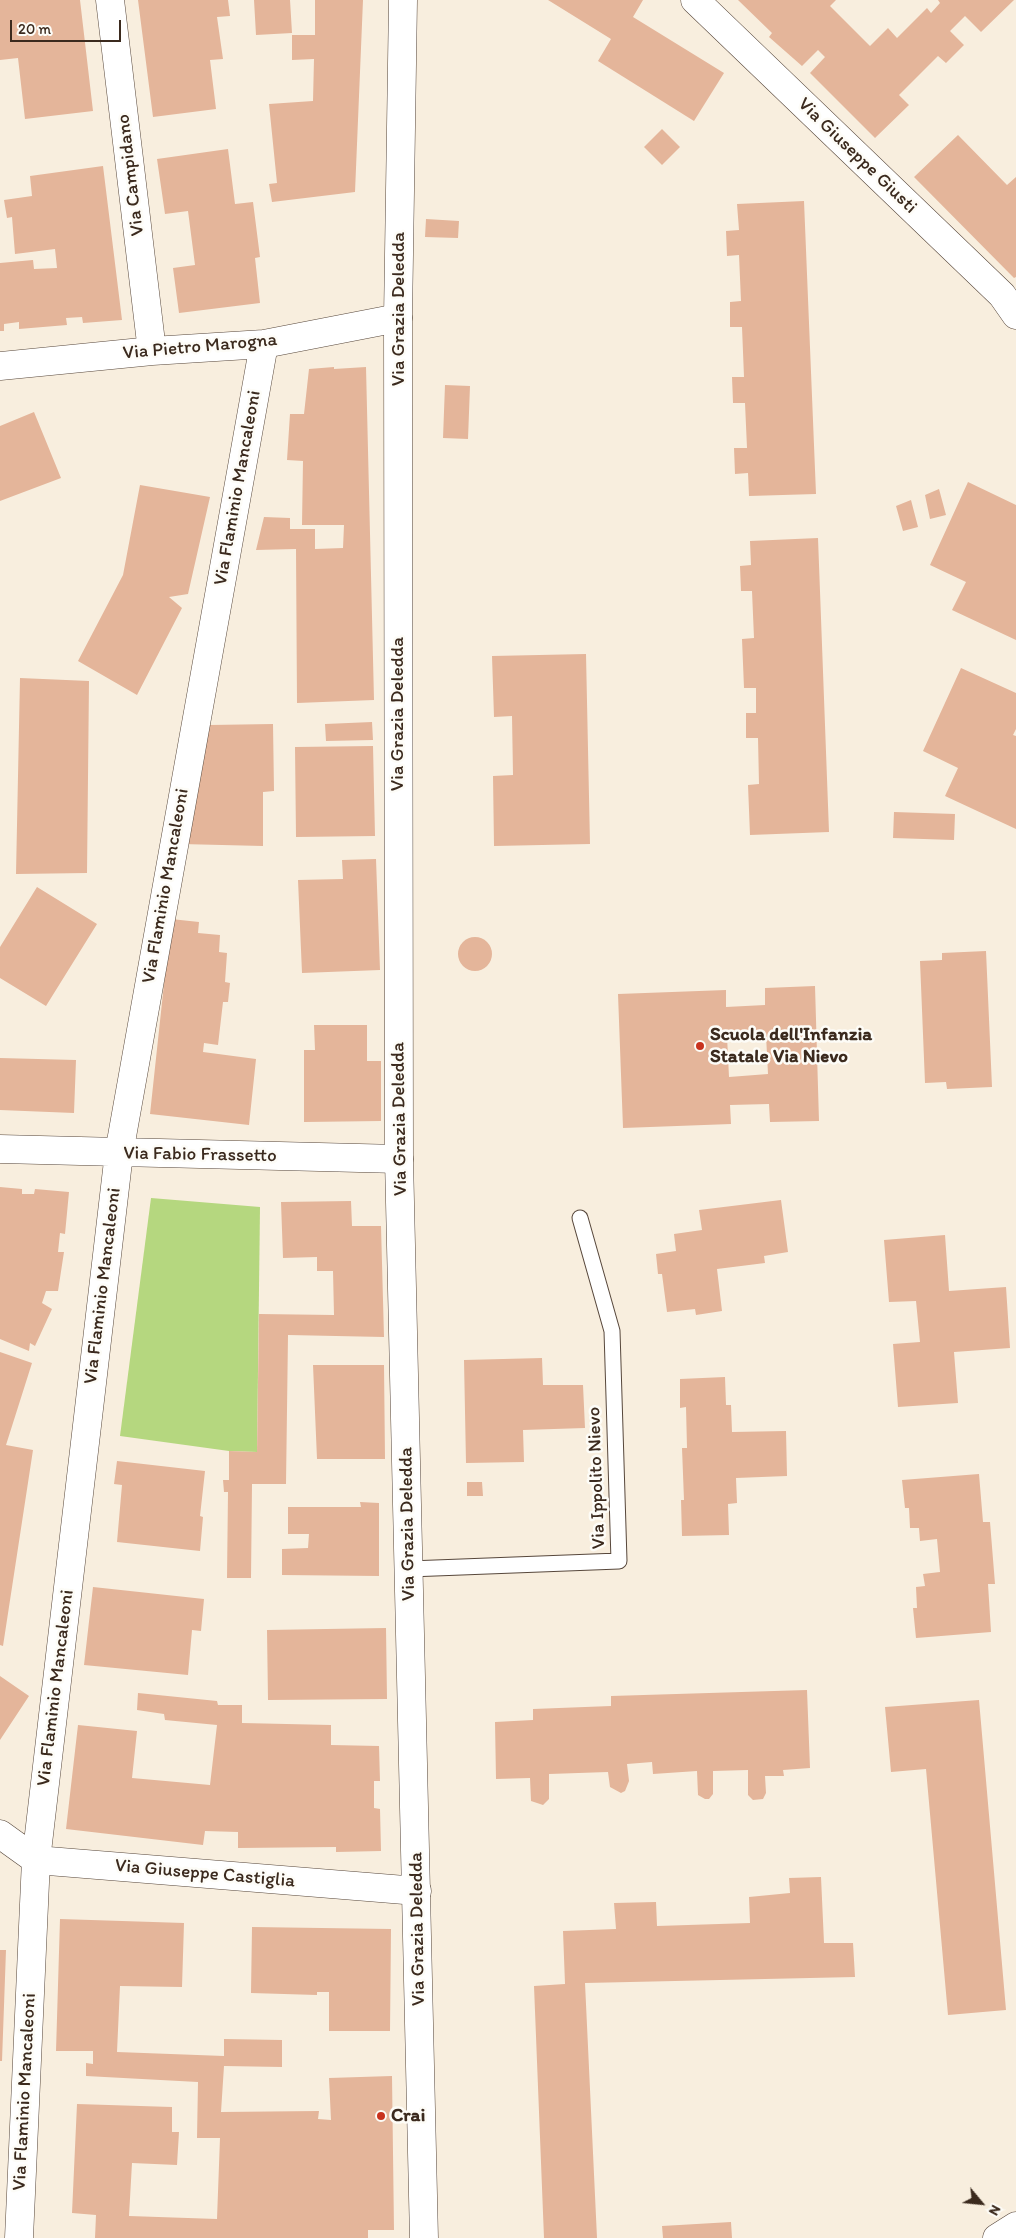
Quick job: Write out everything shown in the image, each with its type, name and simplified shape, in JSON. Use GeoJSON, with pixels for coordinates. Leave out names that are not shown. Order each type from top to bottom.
{"type":"FeatureCollection","features":[{"type":"Feature","properties":{"kind":"street","name":"Via Campidano"},"geometry":{"type":"LineString","coordinates":[[110,0],[152,351]]}},
{"type":"Feature","properties":{"kind":"street","name":"Via Grazia Deledda"},"geometry":{"type":"LineString","coordinates":[[403,0],[398,318],[399,1160],[424,2238]]}},
{"type":"Feature","properties":{"kind":"street","name":"Via Giuseppe Giusti"},"geometry":{"type":"LineString","coordinates":[[695,0],[1002,295],[1016,315]]}},
{"type":"Feature","properties":{"kind":"street","name":"Via Pietro Marogna"},"geometry":{"type":"LineString","coordinates":[[0,366],[152,351],[264,344],[398,318]]}},
{"type":"Feature","properties":{"kind":"street","name":"Via Flaminio Mancaleoni"},"geometry":{"type":"LineString","coordinates":[[19,2238],[36,1860],[119,1154],[264,344]]}},
{"type":"Feature","properties":{"kind":"street","name":"Via Fabio Frassetto"},"geometry":{"type":"LineString","coordinates":[[0,1150],[399,1160]]}},
{"type":"Feature","properties":{"kind":"street"},"geometry":{"type":"LineString","coordinates":[[0,1834],[36,1860]]}},
{"type":"Feature","properties":{"kind":"street","name":"Via Giuseppe Castiglia"},"geometry":{"type":"LineString","coordinates":[[36,1860],[417,1891]]}},
{"type":"Feature","properties":{"kind":"street"},"geometry":{"type":"LineString","coordinates":[[997,2238],[1016,2226]]}},
{"type":"Feature","properties":{"kind":"lane","name":"Via Ippolito Nievo"},"geometry":{"type":"LineString","coordinates":[[409,1569],[619,1561],[612,1332],[580,1218]]}},
{"type":"Feature","properties":{"kind":"green space"},"geometry":{"type":"Polygon","coordinates":[[[151,1198],[260,1207],[257,1452],[229,1451],[120,1436],[151,1198]]]}},
{"type":"Feature","properties":{"kind":"building"},"geometry":{"type":"Polygon","coordinates":[[[0,0],[80,0],[93,111],[25,119],[18,58],[0,60],[0,0]]]}},
{"type":"Feature","properties":{"kind":"building"},"geometry":{"type":"Polygon","coordinates":[[[138,0],[228,0],[230,16],[217,17],[223,59],[210,60],[216,109],[153,117],[138,0]]]}},
{"type":"Feature","properties":{"kind":"building"},"geometry":{"type":"Polygon","coordinates":[[[254,0],[290,0],[292,33],[256,35],[254,0]]]}},
{"type":"Feature","properties":{"kind":"building"},"geometry":{"type":"Polygon","coordinates":[[[315,0],[363,0],[355,192],[272,202],[269,184],[277,183],[269,104],[313,101],[314,59],[292,60],[292,35],[315,35],[315,0]]]}},
{"type":"Feature","properties":{"kind":"building"},"geometry":{"type":"Polygon","coordinates":[[[548,0],[643,0],[633,17],[724,73],[694,121],[598,61],[611,39],[548,0]]]}},
{"type":"Feature","properties":{"kind":"building"},"geometry":{"type":"Polygon","coordinates":[[[738,0],[836,0],[830,6],[870,46],[888,28],[897,38],[927,8],[931,13],[940,3],[938,0],[1014,0],[981,32],[965,16],[950,31],[964,45],[946,63],[938,56],[899,95],[909,105],[875,138],[810,73],[825,57],[818,50],[802,66],[769,37],[772,33],[738,0]]]}},
{"type":"Feature","properties":{"kind":"building"},"geometry":{"type":"Polygon","coordinates":[[[662,129],[680,147],[662,165],[644,147],[662,129]]]}},
{"type":"Feature","properties":{"kind":"building"},"geometry":{"type":"Polygon","coordinates":[[[958,135],[1007,185],[1016,177],[1016,277],[1014,278],[914,177],[958,135]]]}},
{"type":"Feature","properties":{"kind":"building"},"geometry":{"type":"Polygon","coordinates":[[[228,149],[235,204],[253,202],[260,257],[255,258],[260,303],[179,313],[173,268],[195,265],[188,211],[165,214],[157,159],[228,149]]]}},
{"type":"Feature","properties":{"kind":"building"},"geometry":{"type":"Polygon","coordinates":[[[103,166],[122,320],[83,323],[82,317],[66,318],[67,325],[19,329],[19,322],[4,324],[4,331],[0,331],[0,263],[33,260],[34,269],[57,268],[55,249],[15,254],[12,217],[7,218],[4,200],[32,196],[30,176],[103,166]]]}},
{"type":"Feature","properties":{"kind":"building"},"geometry":{"type":"Polygon","coordinates":[[[804,201],[816,494],[749,496],[748,473],[735,474],[734,448],[747,448],[745,403],[733,403],[732,377],[744,377],[742,327],[730,327],[730,302],[741,301],[739,255],[727,256],[726,231],[739,230],[737,204],[804,201]]]}},
{"type":"Feature","properties":{"kind":"building"},"geometry":{"type":"Polygon","coordinates":[[[426,219],[459,221],[458,238],[425,237],[426,219]]]}},
{"type":"Feature","properties":{"kind":"building"},"geometry":{"type":"Polygon","coordinates":[[[334,367],[334,369],[366,367],[374,700],[297,703],[296,549],[256,550],[264,517],[290,518],[290,529],[315,529],[315,549],[343,548],[344,525],[302,525],[303,461],[287,460],[290,414],[304,414],[309,369],[334,367]]]}},
{"type":"Feature","properties":{"kind":"building"},"geometry":{"type":"Polygon","coordinates":[[[445,385],[470,386],[468,439],[443,438],[445,385]]]}},
{"type":"Feature","properties":{"kind":"building"},"geometry":{"type":"Polygon","coordinates":[[[34,412],[61,478],[0,501],[0,426],[34,412]]]}},
{"type":"Feature","properties":{"kind":"building"},"geometry":{"type":"Polygon","coordinates":[[[968,482],[1016,505],[1016,640],[952,610],[966,582],[930,565],[968,482]]]}},
{"type":"Feature","properties":{"kind":"building"},"geometry":{"type":"Polygon","coordinates":[[[140,485],[210,497],[188,594],[169,597],[182,608],[137,695],[78,661],[123,575],[140,485]]]}},
{"type":"Feature","properties":{"kind":"building"},"geometry":{"type":"Polygon","coordinates":[[[939,489],[946,515],[930,519],[925,495],[939,489]]]}},
{"type":"Feature","properties":{"kind":"building"},"geometry":{"type":"Polygon","coordinates":[[[911,500],[918,527],[903,531],[896,506],[911,500]]]}},
{"type":"Feature","properties":{"kind":"building"},"geometry":{"type":"Polygon","coordinates":[[[818,538],[829,832],[750,835],[748,785],[759,784],[758,738],[746,738],[746,713],[756,713],[756,688],[744,688],[742,639],[754,638],[752,591],[741,591],[740,566],[751,565],[750,541],[818,538]]]}},
{"type":"Feature","properties":{"kind":"building"},"geometry":{"type":"Polygon","coordinates":[[[586,654],[590,844],[494,846],[493,776],[513,775],[512,716],[494,717],[492,656],[586,654]]]}},
{"type":"Feature","properties":{"kind":"building"},"geometry":{"type":"Polygon","coordinates":[[[961,668],[1016,693],[1016,729],[1013,735],[1016,736],[1016,829],[945,796],[958,768],[923,751],[961,668]]]}},
{"type":"Feature","properties":{"kind":"building"},"geometry":{"type":"Polygon","coordinates":[[[20,678],[89,681],[87,873],[16,874],[20,678]]]}},
{"type":"Feature","properties":{"kind":"building"},"geometry":{"type":"Polygon","coordinates":[[[372,722],[373,740],[326,741],[325,724],[372,722]]]}},
{"type":"Feature","properties":{"kind":"building"},"geometry":{"type":"Polygon","coordinates":[[[273,724],[274,791],[263,792],[263,846],[181,844],[191,794],[210,725],[273,724]]]}},
{"type":"Feature","properties":{"kind":"building"},"geometry":{"type":"Polygon","coordinates":[[[373,746],[375,836],[296,837],[295,747],[373,746]]]}},
{"type":"Feature","properties":{"kind":"building"},"geometry":{"type":"Polygon","coordinates":[[[894,812],[955,814],[954,840],[893,838],[894,812]]]}},
{"type":"Feature","properties":{"kind":"building"},"geometry":{"type":"Polygon","coordinates":[[[376,859],[380,970],[302,973],[298,880],[343,879],[342,860],[376,859]]]}},
{"type":"Feature","properties":{"kind":"building"},"geometry":{"type":"Polygon","coordinates":[[[37,887],[97,924],[46,1006],[0,978],[0,947],[37,887]]]}},
{"type":"Feature","properties":{"kind":"building"},"geometry":{"type":"Polygon","coordinates":[[[171,919],[199,922],[198,933],[220,935],[219,952],[227,953],[225,982],[230,983],[228,1002],[223,1002],[218,1045],[204,1043],[203,1052],[256,1059],[249,1125],[150,1114],[171,919]]]}},
{"type":"Feature","properties":{"kind":"building"},"geometry":{"type":"Polygon","coordinates":[[[475,937],[487,942],[492,954],[487,966],[475,971],[463,966],[458,954],[463,942],[475,937]]]}},
{"type":"Feature","properties":{"kind":"building"},"geometry":{"type":"Polygon","coordinates":[[[986,951],[992,1087],[947,1089],[946,1082],[925,1083],[920,961],[942,960],[942,953],[986,951]]]}},
{"type":"Feature","properties":{"kind":"building"},"geometry":{"type":"Polygon","coordinates":[[[815,986],[819,1121],[770,1122],[769,1104],[730,1105],[731,1124],[623,1128],[618,994],[726,990],[726,1007],[765,1005],[765,988],[815,986]],[[766,1035],[727,1036],[729,1077],[768,1074],[766,1035]]]}},
{"type":"Feature","properties":{"kind":"building"},"geometry":{"type":"Polygon","coordinates":[[[314,1025],[367,1025],[367,1061],[381,1061],[381,1121],[304,1122],[304,1050],[315,1050],[314,1025]]]}},
{"type":"Feature","properties":{"kind":"building"},"geometry":{"type":"Polygon","coordinates":[[[0,1058],[76,1060],[74,1113],[0,1110],[0,1058]]]}},
{"type":"Feature","properties":{"kind":"building"},"geometry":{"type":"Polygon","coordinates":[[[0,1187],[22,1189],[22,1194],[34,1194],[35,1189],[69,1192],[65,1234],[60,1233],[58,1252],[64,1252],[58,1291],[46,1291],[42,1303],[52,1309],[35,1346],[30,1343],[29,1351],[0,1339],[0,1187]]]}},
{"type":"Feature","properties":{"kind":"building"},"geometry":{"type":"Polygon","coordinates":[[[781,1200],[788,1252],[764,1256],[765,1263],[717,1269],[722,1311],[696,1315],[695,1309],[667,1312],[662,1274],[658,1274],[656,1254],[676,1251],[674,1234],[702,1230],[699,1210],[781,1200]]]}},
{"type":"Feature","properties":{"kind":"building"},"geometry":{"type":"Polygon","coordinates":[[[351,1201],[352,1226],[381,1226],[384,1337],[288,1335],[286,1484],[252,1484],[251,1578],[227,1578],[228,1492],[224,1492],[223,1480],[229,1480],[229,1451],[257,1452],[259,1314],[334,1315],[333,1271],[317,1271],[317,1257],[283,1258],[281,1202],[351,1201]]]}},
{"type":"Feature","properties":{"kind":"building"},"geometry":{"type":"Polygon","coordinates":[[[945,1235],[949,1291],[1006,1287],[1010,1348],[954,1352],[958,1403],[898,1407],[893,1344],[920,1342],[916,1301],[889,1302],[884,1240],[945,1235]]]}},
{"type":"Feature","properties":{"kind":"building"},"geometry":{"type":"Polygon","coordinates":[[[0,1352],[32,1363],[6,1445],[33,1450],[3,1646],[0,1645],[0,1352]]]}},
{"type":"Feature","properties":{"kind":"building"},"geometry":{"type":"Polygon","coordinates":[[[542,1358],[543,1385],[583,1385],[585,1428],[523,1430],[524,1462],[466,1463],[464,1360],[542,1358]]]}},
{"type":"Feature","properties":{"kind":"building"},"geometry":{"type":"Polygon","coordinates":[[[313,1365],[384,1365],[385,1459],[317,1459],[313,1365]]]}},
{"type":"Feature","properties":{"kind":"building"},"geometry":{"type":"Polygon","coordinates":[[[725,1377],[726,1405],[731,1405],[732,1432],[786,1431],[787,1476],[736,1478],[737,1503],[728,1504],[729,1535],[682,1536],[681,1500],[684,1500],[682,1448],[687,1448],[686,1407],[680,1408],[680,1379],[725,1377]]]}},
{"type":"Feature","properties":{"kind":"building"},"geometry":{"type":"Polygon","coordinates":[[[117,1461],[205,1471],[200,1516],[203,1517],[200,1551],[117,1542],[122,1485],[114,1484],[117,1461]]]}},
{"type":"Feature","properties":{"kind":"building"},"geometry":{"type":"Polygon","coordinates":[[[979,1474],[983,1522],[990,1522],[995,1584],[988,1584],[991,1632],[916,1638],[913,1608],[917,1608],[916,1587],[925,1586],[923,1574],[940,1572],[937,1539],[920,1541],[919,1528],[910,1528],[909,1508],[905,1508],[902,1480],[979,1474]]]}},
{"type":"Feature","properties":{"kind":"building"},"geometry":{"type":"Polygon","coordinates":[[[467,1482],[482,1482],[483,1496],[467,1496],[467,1482]]]}},
{"type":"Feature","properties":{"kind":"building"},"geometry":{"type":"Polygon","coordinates":[[[360,1502],[379,1503],[379,1576],[282,1575],[282,1549],[308,1548],[309,1534],[288,1534],[288,1507],[361,1507],[360,1502]]]}},
{"type":"Feature","properties":{"kind":"building"},"geometry":{"type":"Polygon","coordinates":[[[93,1587],[204,1599],[201,1631],[192,1630],[188,1675],[84,1665],[93,1587]]]}},
{"type":"Feature","properties":{"kind":"building"},"geometry":{"type":"Polygon","coordinates":[[[386,1628],[387,1699],[268,1700],[267,1630],[386,1628]]]}},
{"type":"Feature","properties":{"kind":"building"},"geometry":{"type":"Polygon","coordinates":[[[0,1676],[29,1696],[0,1740],[0,1676]]]}},
{"type":"Feature","properties":{"kind":"building"},"geometry":{"type":"Polygon","coordinates":[[[807,1690],[810,1768],[783,1770],[784,1776],[765,1776],[766,1793],[763,1799],[753,1800],[748,1795],[748,1770],[713,1771],[713,1794],[709,1799],[705,1799],[698,1795],[697,1771],[653,1774],[652,1762],[627,1764],[629,1781],[625,1791],[621,1793],[610,1787],[608,1772],[549,1774],[549,1799],[543,1805],[531,1801],[530,1778],[496,1779],[495,1722],[533,1720],[533,1709],[611,1706],[611,1696],[807,1690]]]}},
{"type":"Feature","properties":{"kind":"building"},"geometry":{"type":"Polygon","coordinates":[[[138,1693],[217,1701],[218,1705],[242,1705],[242,1723],[331,1725],[331,1745],[379,1746],[380,1781],[374,1781],[374,1808],[380,1809],[381,1851],[336,1852],[336,1847],[238,1848],[238,1832],[205,1831],[203,1845],[66,1829],[78,1725],[137,1731],[132,1778],[210,1785],[217,1725],[165,1720],[164,1714],[137,1710],[138,1693]]]}},
{"type":"Feature","properties":{"kind":"building"},"geometry":{"type":"Polygon","coordinates":[[[979,1700],[1006,2010],[948,2015],[926,1769],[891,1772],[885,1707],[979,1700]]]}},
{"type":"Feature","properties":{"kind":"building"},"geometry":{"type":"Polygon","coordinates":[[[821,1877],[824,1943],[853,1943],[855,1977],[585,1983],[597,2238],[544,2238],[534,1986],[565,1984],[563,1931],[616,1929],[614,1903],[656,1902],[657,1926],[750,1923],[749,1897],[790,1893],[789,1878],[821,1877]]]}},
{"type":"Feature","properties":{"kind":"building"},"geometry":{"type":"Polygon","coordinates":[[[60,1919],[184,1923],[182,1987],[120,1986],[117,2052],[224,2056],[224,2039],[282,2040],[282,2067],[224,2066],[221,2112],[319,2111],[318,2119],[331,2120],[329,2078],[392,2076],[394,2230],[368,2230],[368,2238],[95,2238],[96,2215],[72,2213],[77,2104],[172,2107],[172,2132],[179,2132],[177,2165],[132,2163],[129,2216],[217,2219],[220,2138],[197,2138],[198,2082],[86,2076],[86,2063],[93,2064],[93,2051],[56,2051],[60,1919]]]}},
{"type":"Feature","properties":{"kind":"building"},"geometry":{"type":"Polygon","coordinates":[[[252,1927],[391,1929],[390,2031],[329,2031],[329,1992],[317,1992],[317,1995],[251,1993],[252,1927]]]}},
{"type":"Feature","properties":{"kind":"building"},"geometry":{"type":"Polygon","coordinates":[[[0,1950],[6,1950],[2,2061],[0,2061],[0,1950]]]}},
{"type":"Feature","properties":{"kind":"building"},"geometry":{"type":"Polygon","coordinates":[[[731,2222],[732,2238],[663,2238],[662,2226],[731,2222]]]}},
{"type":"Feature","properties":{"kind":"place","name":"Scuola dell'Infanzia Statale Via Nievo"},"geometry":{"type":"Point","coordinates":[700,1046]}},
{"type":"Feature","properties":{"kind":"place","name":"Crai"},"geometry":{"type":"Point","coordinates":[381,2116]}}]}
